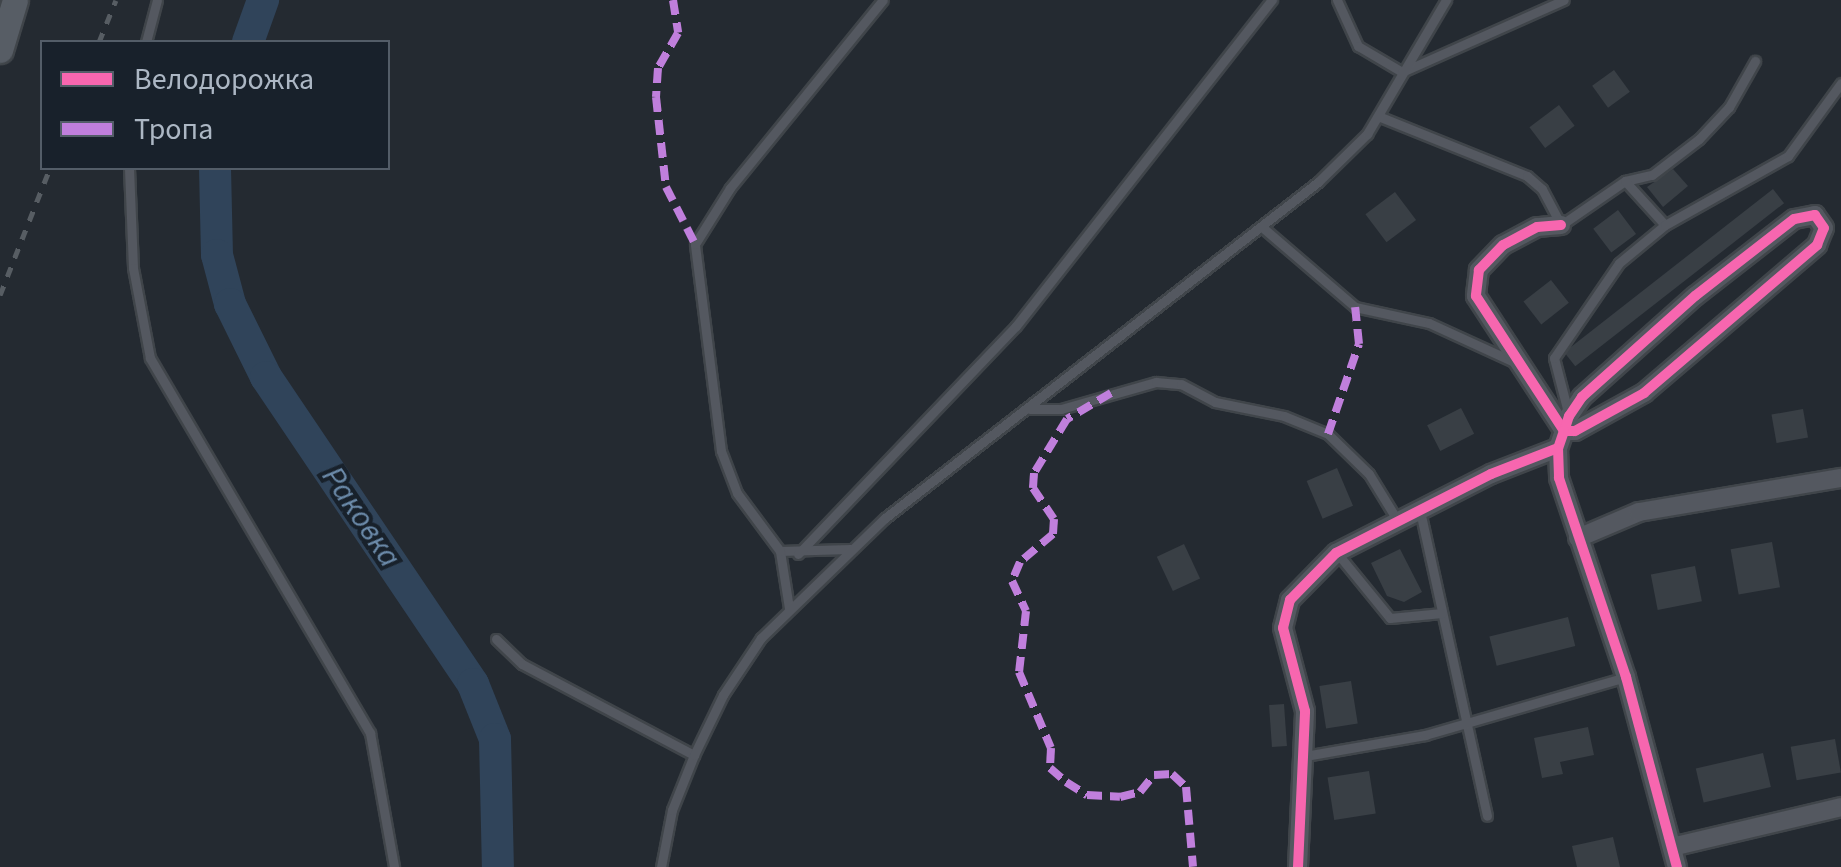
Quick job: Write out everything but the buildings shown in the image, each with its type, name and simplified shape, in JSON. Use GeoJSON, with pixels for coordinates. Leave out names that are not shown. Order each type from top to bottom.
{"type":"FeatureCollection","features":[{"type":"Feature","properties":{"kind":"main road"},"geometry":{"type":"LineString","coordinates":[[0,50],[15,0]]}},
{"type":"Feature","properties":{"kind":"street"},"geometry":{"type":"LineString","coordinates":[[1298,867],[1305,711],[1284,613],[1301,584],[1336,553],[1564,432],[1597,422],[1644,394],[1818,245],[1822,221],[1816,215],[1794,218],[1696,296],[1564,432]]}},
{"type":"Feature","properties":{"kind":"street"},"geometry":{"type":"LineString","coordinates":[[1560,226],[1520,234],[1479,270],[1480,308],[1564,432],[1578,538],[1626,677],[1677,867]]}},
{"type":"Feature","properties":{"kind":"street"},"geometry":{"type":"LineString","coordinates":[[1578,538],[1639,512],[1841,478]]}},
{"type":"Feature","properties":{"kind":"street"},"geometry":{"type":"LineString","coordinates":[[1672,847],[1841,807]]}},
{"type":"Feature","properties":{"kind":"lane"},"geometry":{"type":"LineString","coordinates":[[147,40],[157,0]]}},
{"type":"Feature","properties":{"kind":"lane"},"geometry":{"type":"LineString","coordinates":[[789,608],[780,551],[736,493],[721,451],[695,244],[730,188],[883,0]]}},
{"type":"Feature","properties":{"kind":"lane"},"geometry":{"type":"LineString","coordinates":[[798,554],[1016,326],[1272,0]]}},
{"type":"Feature","properties":{"kind":"lane"},"geometry":{"type":"LineString","coordinates":[[1337,0],[1358,46],[1402,72]]}},
{"type":"Feature","properties":{"kind":"lane"},"geometry":{"type":"LineString","coordinates":[[661,867],[672,810],[723,695],[789,608],[850,549],[1318,182],[1378,116],[1446,0]]}},
{"type":"Feature","properties":{"kind":"lane"},"geometry":{"type":"LineString","coordinates":[[1402,72],[1564,0]]}},
{"type":"Feature","properties":{"kind":"lane"},"geometry":{"type":"LineString","coordinates":[[1378,116],[1527,176],[1542,189],[1560,226],[1624,181],[1652,175],[1699,139],[1730,106],[1755,61]]}},
{"type":"Feature","properties":{"kind":"lane"},"geometry":{"type":"LineString","coordinates":[[1564,432],[1554,358],[1558,346],[1619,263],[1665,225],[1788,156],[1841,83]]}},
{"type":"Feature","properties":{"kind":"lane"},"geometry":{"type":"LineString","coordinates":[[130,170],[132,268],[150,358],[370,733],[394,867]]}},
{"type":"Feature","properties":{"kind":"lane"},"geometry":{"type":"LineString","coordinates":[[1624,181],[1665,225]]}},
{"type":"Feature","properties":{"kind":"lane"},"geometry":{"type":"LineString","coordinates":[[1262,227],[1355,307],[1429,323],[1516,363]]}},
{"type":"Feature","properties":{"kind":"lane"},"geometry":{"type":"LineString","coordinates":[[1030,408],[1061,409],[1156,382],[1181,384],[1216,402],[1284,416],[1328,434],[1369,474],[1399,522]]}},
{"type":"Feature","properties":{"kind":"lane"},"geometry":{"type":"LineString","coordinates":[[1420,510],[1470,721],[1488,816]]}},
{"type":"Feature","properties":{"kind":"lane"},"geometry":{"type":"LineString","coordinates":[[780,551],[798,554],[850,549]]}},
{"type":"Feature","properties":{"kind":"lane"},"geometry":{"type":"LineString","coordinates":[[1336,553],[1390,618],[1442,613]]}},
{"type":"Feature","properties":{"kind":"lane"},"geometry":{"type":"LineString","coordinates":[[496,640],[522,664],[694,755]]}},
{"type":"Feature","properties":{"kind":"lane"},"geometry":{"type":"LineString","coordinates":[[1305,756],[1470,721],[1626,677]]}},
{"type":"Feature","properties":{"kind":"waterway","name":"Раковка"},"geometry":{"type":"LineString","coordinates":[[249,40],[263,0]]}},
{"type":"Feature","properties":{"kind":"waterway","name":"Раковка"},"geometry":{"type":"LineString","coordinates":[[215,170],[217,255],[230,304],[266,377],[473,684],[495,739],[498,867]]}},
{"type":"Feature","properties":{"kind":"railway"},"geometry":{"type":"LineString","coordinates":[[100,40],[116,0]]}},
{"type":"Feature","properties":{"kind":"railway"},"geometry":{"type":"LineString","coordinates":[[0,295],[49,170]]}},
{"type":"Feature","properties":{"kind":"marked path"},"geometry":{"type":"LineString","coordinates":[[673,0],[678,33],[658,68],[656,97],[666,187],[695,244]]}},
{"type":"Feature","properties":{"kind":"marked path"},"geometry":{"type":"LineString","coordinates":[[1328,434],[1359,344],[1355,307]]}},
{"type":"Feature","properties":{"kind":"marked path"},"geometry":{"type":"LineString","coordinates":[[1111,393],[1067,419],[1034,473],[1033,488],[1054,519],[1053,534],[1020,562],[1012,581],[1026,611],[1019,672],[1051,748],[1050,768],[1066,782],[1087,795],[1120,797],[1140,792],[1154,775],[1172,774],[1186,787],[1193,867]]}},
{"type":"Feature","properties":{"kind":"cycle path"},"geometry":{"type":"LineString","coordinates":[[1561,225],[1537,227],[1503,245],[1479,270],[1476,296],[1564,431],[1575,431],[1644,393],[1817,245],[1824,228],[1815,215],[1794,219],[1695,296],[1582,397],[1569,416],[1564,431],[1558,448],[1559,478],[1626,677],[1677,867]]}},
{"type":"Feature","properties":{"kind":"cycle path"},"geometry":{"type":"LineString","coordinates":[[1298,867],[1305,711],[1283,628],[1290,600],[1336,553],[1491,474],[1558,448]]}}]}
